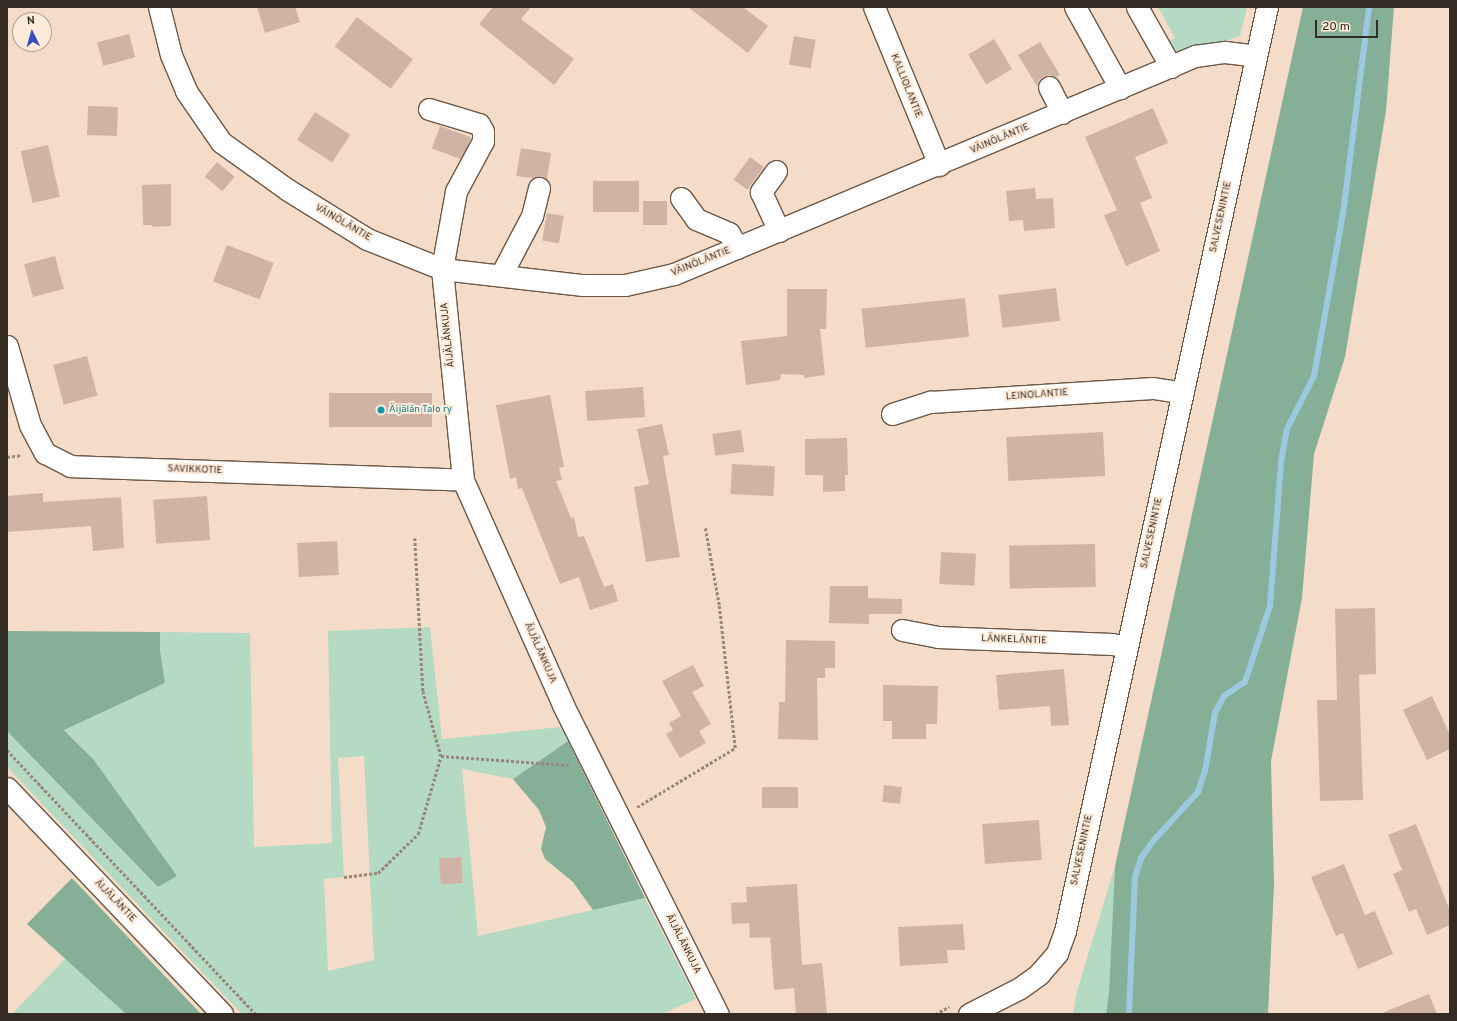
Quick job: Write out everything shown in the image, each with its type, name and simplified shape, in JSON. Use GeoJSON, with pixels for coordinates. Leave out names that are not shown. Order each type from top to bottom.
{"type":"FeatureCollection","features":[{"type":"Feature","properties":{"kind":"street","name":"VÄINÖLÄNTIE"},"geometry":{"type":"LineString","coordinates":[[159,7],[171,55],[186,91],[221,142],[288,190],[368,238],[442,269],[583,285],[625,285],[674,274],[1196,56],[1225,52],[1256,56]]}},
{"type":"Feature","properties":{"kind":"street","name":"KALLIOLANTIE"},"geometry":{"type":"LineString","coordinates":[[874,7],[938,165]]}},
{"type":"Feature","properties":{"kind":"street"},"geometry":{"type":"LineString","coordinates":[[1075,7],[1120,88]]}},
{"type":"Feature","properties":{"kind":"street"},"geometry":{"type":"LineString","coordinates":[[1138,7],[1171,66]]}},
{"type":"Feature","properties":{"kind":"street","name":"SALVESENINTIE"},"geometry":{"type":"LineString","coordinates":[[969,1014],[1020,988],[1039,974],[1057,953],[1064,931],[1267,7]]}},
{"type":"Feature","properties":{"kind":"street"},"geometry":{"type":"LineString","coordinates":[[1049,87],[1062,113]]}},
{"type":"Feature","properties":{"kind":"street","name":"ÄIJÄLÄNKUJA"},"geometry":{"type":"LineString","coordinates":[[429,109],[479,124],[483,136],[483,141],[456,190],[442,269],[462,480],[563,705],[718,1014]]}},
{"type":"Feature","properties":{"kind":"street"},"geometry":{"type":"LineString","coordinates":[[776,171],[761,192],[779,231]]}},
{"type":"Feature","properties":{"kind":"street"},"geometry":{"type":"LineString","coordinates":[[502,276],[532,216],[539,188]]}},
{"type":"Feature","properties":{"kind":"street"},"geometry":{"type":"LineString","coordinates":[[681,198],[696,219],[729,233],[737,248]]}},
{"type":"Feature","properties":{"kind":"street","name":"SAVIKKOTIE"},"geometry":{"type":"LineString","coordinates":[[7,346],[30,425],[45,453],[70,466],[462,480]]}},
{"type":"Feature","properties":{"kind":"street","name":"LEINOLANTIE"},"geometry":{"type":"LineString","coordinates":[[892,414],[930,402],[1153,388],[1183,393]]}},
{"type":"Feature","properties":{"kind":"street","name":"LÄNKELÄNTIE"},"geometry":{"type":"LineString","coordinates":[[902,630],[938,637],[1112,644],[1127,647]]}},
{"type":"Feature","properties":{"kind":"street","name":"ÄIJÄLÄNTIE"},"geometry":{"type":"LineString","coordinates":[[7,788],[222,1014]]}},
{"type":"Feature","properties":{"kind":"path"},"geometry":{"type":"LineString","coordinates":[[620,818],[735,748],[719,605],[705,527]]}},
{"type":"Feature","properties":{"kind":"path"},"geometry":{"type":"LineString","coordinates":[[344,877],[378,873],[418,834],[441,756],[423,691],[415,538]]}},
{"type":"Feature","properties":{"kind":"path"},"geometry":{"type":"LineString","coordinates":[[7,750],[256,1014]]}},
{"type":"Feature","properties":{"kind":"path"},"geometry":{"type":"LineString","coordinates":[[441,756],[594,766]]}},
{"type":"Feature","properties":{"kind":"green space"},"geometry":{"type":"Polygon","coordinates":[[[1158,7],[1247,7],[1240,36],[1178,57],[1169,41],[1175,38],[1158,7]]]}},
{"type":"Feature","properties":{"kind":"green space"},"geometry":{"type":"Polygon","coordinates":[[[1303,7],[1394,7],[1386,111],[1345,357],[1314,454],[1302,598],[1271,761],[1274,885],[1268,1014],[1106,1014],[1109,992],[1115,866],[1303,7]]]}},
{"type":"Feature","properties":{"kind":"green space"},"geometry":{"type":"Polygon","coordinates":[[[430,627],[442,739],[561,727],[568,741],[513,779],[462,769],[478,936],[645,898],[696,999],[662,1014],[242,1014],[7,767],[7,731],[158,887],[177,876],[94,760],[64,729],[165,683],[160,650],[160,632],[250,633],[254,847],[332,843],[328,631],[430,627]],[[364,756],[338,758],[344,877],[324,879],[328,971],[374,960],[364,756]]]}},
{"type":"Feature","properties":{"kind":"green space"},"geometry":{"type":"Polygon","coordinates":[[[7,631],[160,632],[160,650],[165,683],[64,730],[94,760],[177,876],[158,887],[7,731],[7,631]]]}},
{"type":"Feature","properties":{"kind":"green space"},"geometry":{"type":"Polygon","coordinates":[[[568,741],[645,898],[593,910],[573,882],[545,859],[541,849],[546,827],[539,810],[513,779],[568,741]]]}},
{"type":"Feature","properties":{"kind":"green space"},"geometry":{"type":"Polygon","coordinates":[[[1115,866],[1109,992],[1106,1014],[1073,1014],[1077,991],[1115,866]]]}},
{"type":"Feature","properties":{"kind":"green space"},"geometry":{"type":"Polygon","coordinates":[[[72,878],[201,1014],[126,1014],[27,924],[72,878]]]}},
{"type":"Feature","properties":{"kind":"green space"},"geometry":{"type":"Polygon","coordinates":[[[66,958],[126,1014],[12,1014],[66,958]]]}},
{"type":"Feature","properties":{"kind":"building"},"geometry":{"type":"Polygon","coordinates":[[[257,7],[295,7],[300,22],[265,33],[257,7]]]}},
{"type":"Feature","properties":{"kind":"building"},"geometry":{"type":"Polygon","coordinates":[[[493,7],[531,7],[521,19],[574,59],[554,85],[479,24],[493,7]]]}},
{"type":"Feature","properties":{"kind":"building"},"geometry":{"type":"Polygon","coordinates":[[[688,7],[743,7],[768,26],[748,53],[688,7]]]}},
{"type":"Feature","properties":{"kind":"building"},"geometry":{"type":"Polygon","coordinates":[[[357,17],[413,59],[391,89],[335,47],[357,17]]]}},
{"type":"Feature","properties":{"kind":"building"},"geometry":{"type":"Polygon","coordinates":[[[129,34],[135,57],[103,66],[97,43],[129,34]]]}},
{"type":"Feature","properties":{"kind":"building"},"geometry":{"type":"Polygon","coordinates":[[[794,36],[816,40],[811,68],[789,65],[794,36]]]}},
{"type":"Feature","properties":{"kind":"building"},"geometry":{"type":"Polygon","coordinates":[[[994,39],[1012,69],[986,84],[968,54],[994,39]]]}},
{"type":"Feature","properties":{"kind":"building"},"geometry":{"type":"Polygon","coordinates":[[[1040,42],[1060,75],[1056,77],[1050,75],[1044,76],[1039,80],[1037,86],[1018,55],[1040,42]]]}},
{"type":"Feature","properties":{"kind":"building"},"geometry":{"type":"Polygon","coordinates":[[[88,106],[118,107],[117,136],[87,135],[88,106]]]}},
{"type":"Feature","properties":{"kind":"building"},"geometry":{"type":"Polygon","coordinates":[[[1153,108],[1168,143],[1135,157],[1152,198],[1140,203],[1160,251],[1126,266],[1104,215],[1117,210],[1085,137],[1153,108]]]}},
{"type":"Feature","properties":{"kind":"building"},"geometry":{"type":"Polygon","coordinates":[[[315,112],[350,135],[332,163],[297,140],[315,112]]]}},
{"type":"Feature","properties":{"kind":"building"},"geometry":{"type":"Polygon","coordinates":[[[440,126],[471,137],[463,160],[432,149],[440,126]]]}},
{"type":"Feature","properties":{"kind":"building"},"geometry":{"type":"Polygon","coordinates":[[[48,145],[60,197],[33,203],[21,151],[48,145]]]}},
{"type":"Feature","properties":{"kind":"building"},"geometry":{"type":"Polygon","coordinates":[[[521,148],[551,153],[547,179],[542,176],[532,178],[516,176],[521,148]]]}},
{"type":"Feature","properties":{"kind":"building"},"geometry":{"type":"Polygon","coordinates":[[[750,157],[764,167],[747,190],[734,180],[750,157]]]}},
{"type":"Feature","properties":{"kind":"building"},"geometry":{"type":"Polygon","coordinates":[[[217,162],[235,177],[222,191],[205,177],[217,162]]]}},
{"type":"Feature","properties":{"kind":"building"},"geometry":{"type":"Polygon","coordinates":[[[593,181],[639,181],[639,212],[593,212],[593,181]]]}},
{"type":"Feature","properties":{"kind":"building"},"geometry":{"type":"Polygon","coordinates":[[[171,184],[171,226],[152,227],[152,225],[143,225],[142,185],[171,184]]]}},
{"type":"Feature","properties":{"kind":"building"},"geometry":{"type":"Polygon","coordinates":[[[1035,188],[1036,199],[1053,198],[1055,228],[1024,231],[1023,220],[1009,221],[1006,191],[1035,188]]]}},
{"type":"Feature","properties":{"kind":"building"},"geometry":{"type":"Polygon","coordinates":[[[643,201],[667,201],[667,225],[643,225],[643,201]]]}},
{"type":"Feature","properties":{"kind":"building"},"geometry":{"type":"Polygon","coordinates":[[[547,213],[564,216],[559,244],[542,241],[547,213]]]}},
{"type":"Feature","properties":{"kind":"building"},"geometry":{"type":"Polygon","coordinates":[[[227,245],[274,263],[260,299],[213,281],[227,245]]]}},
{"type":"Feature","properties":{"kind":"building"},"geometry":{"type":"Polygon","coordinates":[[[55,256],[64,289],[33,297],[24,264],[55,256]]]}},
{"type":"Feature","properties":{"kind":"building"},"geometry":{"type":"Polygon","coordinates":[[[1056,288],[1060,321],[1002,328],[998,295],[1056,288]]]}},
{"type":"Feature","properties":{"kind":"building"},"geometry":{"type":"Polygon","coordinates":[[[787,289],[827,289],[826,329],[820,329],[825,375],[804,378],[804,375],[781,374],[780,380],[746,385],[741,341],[787,336],[787,289]]]}},
{"type":"Feature","properties":{"kind":"building"},"geometry":{"type":"Polygon","coordinates":[[[965,298],[969,337],[866,348],[862,309],[965,298]]]}},
{"type":"Feature","properties":{"kind":"building"},"geometry":{"type":"Polygon","coordinates":[[[87,356],[98,396],[64,405],[53,365],[87,356]]]}},
{"type":"Feature","properties":{"kind":"building"},"geometry":{"type":"Polygon","coordinates":[[[643,387],[645,417],[587,421],[585,391],[643,387]]]}},
{"type":"Feature","properties":{"kind":"building","name":"Äijälän Talo ry"},"geometry":{"type":"Polygon","coordinates":[[[329,393],[432,393],[432,427],[329,427],[329,393]]]}},
{"type":"Feature","properties":{"kind":"building"},"geometry":{"type":"Polygon","coordinates":[[[550,395],[564,467],[559,468],[562,480],[556,481],[571,518],[574,517],[578,537],[584,536],[604,587],[613,584],[618,601],[590,610],[579,577],[560,584],[522,488],[518,489],[516,477],[510,479],[496,405],[550,395]]]}},
{"type":"Feature","properties":{"kind":"building"},"geometry":{"type":"Polygon","coordinates":[[[662,424],[669,455],[663,456],[680,557],[646,562],[634,487],[649,484],[637,429],[662,424]]]}},
{"type":"Feature","properties":{"kind":"building"},"geometry":{"type":"Polygon","coordinates":[[[741,430],[744,452],[715,456],[712,434],[741,430]]]}},
{"type":"Feature","properties":{"kind":"building"},"geometry":{"type":"Polygon","coordinates":[[[1103,432],[1105,476],[1008,481],[1006,437],[1103,432]]]}},
{"type":"Feature","properties":{"kind":"building"},"geometry":{"type":"Polygon","coordinates":[[[847,438],[848,475],[845,475],[845,491],[823,492],[823,475],[805,475],[805,439],[847,438]]]}},
{"type":"Feature","properties":{"kind":"building"},"geometry":{"type":"Polygon","coordinates":[[[732,464],[775,466],[773,496],[730,494],[732,464]]]}},
{"type":"Feature","properties":{"kind":"building"},"geometry":{"type":"Polygon","coordinates":[[[43,493],[43,502],[121,497],[124,548],[93,551],[91,526],[7,532],[7,496],[43,493]]]}},
{"type":"Feature","properties":{"kind":"building"},"geometry":{"type":"Polygon","coordinates":[[[207,496],[210,540],[156,544],[153,500],[207,496]]]}},
{"type":"Feature","properties":{"kind":"building"},"geometry":{"type":"Polygon","coordinates":[[[337,541],[339,575],[299,577],[297,543],[337,541]]]}},
{"type":"Feature","properties":{"kind":"building"},"geometry":{"type":"Polygon","coordinates":[[[1095,544],[1096,587],[1010,588],[1009,546],[1095,544]]]}},
{"type":"Feature","properties":{"kind":"building"},"geometry":{"type":"Polygon","coordinates":[[[941,552],[976,554],[974,586],[939,584],[941,552]]]}},
{"type":"Feature","properties":{"kind":"building"},"geometry":{"type":"Polygon","coordinates":[[[830,586],[868,586],[868,598],[902,599],[902,614],[869,614],[869,624],[829,623],[830,586]]]}},
{"type":"Feature","properties":{"kind":"building"},"geometry":{"type":"Polygon","coordinates":[[[1375,608],[1376,674],[1359,675],[1363,800],[1320,801],[1317,700],[1337,700],[1335,609],[1375,608]]]}},
{"type":"Feature","properties":{"kind":"building"},"geometry":{"type":"Polygon","coordinates":[[[786,640],[835,641],[835,668],[825,668],[825,678],[817,678],[818,740],[778,739],[779,702],[785,702],[786,640]]]}},
{"type":"Feature","properties":{"kind":"building"},"geometry":{"type":"Polygon","coordinates":[[[693,665],[704,686],[692,692],[711,724],[699,731],[706,743],[680,758],[666,734],[673,730],[669,723],[681,716],[662,681],[693,665]]]}},
{"type":"Feature","properties":{"kind":"building"},"geometry":{"type":"Polygon","coordinates":[[[1064,669],[1069,725],[1051,726],[1050,706],[999,710],[996,675],[1064,669]]]}},
{"type":"Feature","properties":{"kind":"building"},"geometry":{"type":"Polygon","coordinates":[[[883,685],[938,686],[937,724],[926,724],[926,739],[892,739],[892,721],[883,721],[883,685]]]}},
{"type":"Feature","properties":{"kind":"building"},"geometry":{"type":"Polygon","coordinates":[[[1432,696],[1450,735],[1450,749],[1427,760],[1403,710],[1432,696]]]}},
{"type":"Feature","properties":{"kind":"building"},"geometry":{"type":"Polygon","coordinates":[[[884,785],[902,787],[900,804],[882,802],[884,785]]]}},
{"type":"Feature","properties":{"kind":"building"},"geometry":{"type":"Polygon","coordinates":[[[762,787],[798,787],[798,808],[762,808],[762,787]]]}},
{"type":"Feature","properties":{"kind":"building"},"geometry":{"type":"Polygon","coordinates":[[[1039,820],[1042,860],[985,864],[982,824],[1039,820]]]}},
{"type":"Feature","properties":{"kind":"building"},"geometry":{"type":"Polygon","coordinates":[[[1416,824],[1450,911],[1450,925],[1427,935],[1416,909],[1409,912],[1393,874],[1402,870],[1388,835],[1416,824]]]}},
{"type":"Feature","properties":{"kind":"building"},"geometry":{"type":"Polygon","coordinates":[[[461,857],[463,883],[441,884],[439,859],[461,857]]]}},
{"type":"Feature","properties":{"kind":"building"},"geometry":{"type":"Polygon","coordinates":[[[1344,864],[1365,915],[1375,911],[1393,954],[1358,969],[1343,933],[1336,936],[1311,877],[1344,864]]]}},
{"type":"Feature","properties":{"kind":"building"},"geometry":{"type":"Polygon","coordinates":[[[797,884],[802,965],[822,963],[827,1014],[796,1014],[794,988],[774,990],[770,937],[750,938],[749,923],[732,924],[731,903],[747,902],[746,887],[797,884]]]}},
{"type":"Feature","properties":{"kind":"building"},"geometry":{"type":"Polygon","coordinates":[[[963,924],[965,950],[947,950],[948,963],[900,966],[898,927],[963,924]]]}},
{"type":"Feature","properties":{"kind":"building"},"geometry":{"type":"Polygon","coordinates":[[[1429,994],[1437,1014],[1382,1014],[1382,1013],[1429,994]]]}},
{"type":"Feature","properties":{"kind":"waterway"},"geometry":{"type":"LineString","coordinates":[[1129,1014],[1135,877],[1141,858],[1155,839],[1198,792],[1205,771],[1215,713],[1224,696],[1245,682],[1270,606],[1281,462],[1287,429],[1314,376],[1343,214],[1369,7]]}},
{"type":"Feature","properties":{"kind":"place","name":"Äijälän Talo ry"},"geometry":{"type":"Point","coordinates":[381,410]}}]}
